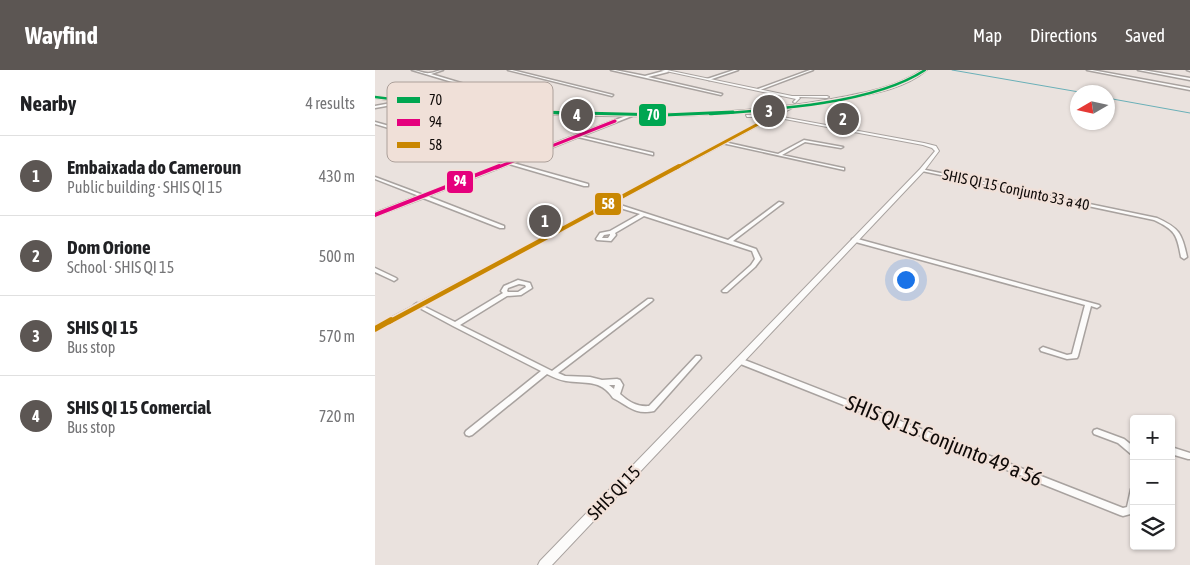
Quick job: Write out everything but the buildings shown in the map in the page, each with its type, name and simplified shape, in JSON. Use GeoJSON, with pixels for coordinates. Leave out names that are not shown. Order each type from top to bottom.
{"type":"FeatureCollection","features":[{"type":"Feature","properties":{"kind":"main road"},"geometry":{"type":"LineString","coordinates":[[553,113],[622,116],[718,113],[737,114],[746,118],[791,104],[855,92],[889,82],[916,70]]}},
{"type":"Feature","properties":{"kind":"main road"},"geometry":{"type":"LineString","coordinates":[[553,106],[702,108],[791,104],[862,94],[906,81],[925,70]]}},
{"type":"Feature","properties":{"kind":"main road"},"geometry":{"type":"LineString","coordinates":[[855,92],[862,94]]}},
{"type":"Feature","properties":{"kind":"main road"},"geometry":{"type":"LineString","coordinates":[[375,97],[387,101]]}},
{"type":"Feature","properties":{"kind":"main road"},"geometry":{"type":"LineString","coordinates":[[592,114],[590,112],[599,108]]}},
{"type":"Feature","properties":{"kind":"main road"},"geometry":{"type":"LineString","coordinates":[[699,114],[707,112],[706,109],[702,108]]}},
{"type":"Feature","properties":{"kind":"street"},"geometry":{"type":"LineString","coordinates":[[413,70],[456,82]]}},
{"type":"Feature","properties":{"kind":"street"},"geometry":{"type":"LineString","coordinates":[[430,74],[442,70]]}},
{"type":"Feature","properties":{"kind":"street"},"geometry":{"type":"LineString","coordinates":[[509,70],[612,95]]}},
{"type":"Feature","properties":{"kind":"street"},"geometry":{"type":"LineString","coordinates":[[612,70],[721,94]]}},
{"type":"Feature","properties":{"kind":"street"},"geometry":{"type":"LineString","coordinates":[[645,77],[665,70],[789,95],[807,98],[827,97]]}},
{"type":"Feature","properties":{"kind":"street"},"geometry":{"type":"LineString","coordinates":[[708,79],[737,70]]}},
{"type":"Feature","properties":{"kind":"street"},"geometry":{"type":"LineString","coordinates":[[759,89],[812,70]]}},
{"type":"Feature","properties":{"kind":"street"},"geometry":{"type":"LineString","coordinates":[[1088,70],[1190,89]]}},
{"type":"Feature","properties":{"kind":"street"},"geometry":{"type":"LineString","coordinates":[[1139,70],[1190,79]]}},
{"type":"Feature","properties":{"kind":"street"},"geometry":{"type":"LineString","coordinates":[[1141,80],[1154,73]]}},
{"type":"Feature","properties":{"kind":"street"},"geometry":{"type":"LineString","coordinates":[[375,329],[765,121],[799,98],[789,95]]}},
{"type":"Feature","properties":{"kind":"street"},"geometry":{"type":"LineString","coordinates":[[375,107],[387,103]]}},
{"type":"Feature","properties":{"kind":"street"},"geometry":{"type":"LineString","coordinates":[[726,142],[746,118],[759,114],[773,116]]}},
{"type":"Feature","properties":{"kind":"street"},"geometry":{"type":"LineString","coordinates":[[553,145],[622,116]]}},
{"type":"Feature","properties":{"kind":"street","name":"SHIS QI 15"},"geometry":{"type":"LineString","coordinates":[[545,565],[937,153],[934,147],[773,116]]}},
{"type":"Feature","properties":{"kind":"street"},"geometry":{"type":"LineString","coordinates":[[746,118],[753,122],[765,121]]}},
{"type":"Feature","properties":{"kind":"street"},"geometry":{"type":"LineString","coordinates":[[577,136],[652,154]]}},
{"type":"Feature","properties":{"kind":"street"},"geometry":{"type":"LineString","coordinates":[[779,155],[804,141],[841,147]]}},
{"type":"Feature","properties":{"kind":"street"},"geometry":{"type":"LineString","coordinates":[[726,142],[843,169]]}},
{"type":"Feature","properties":{"kind":"street"},"geometry":{"type":"LineString","coordinates":[[375,215],[510,162],[587,184]]}},
{"type":"Feature","properties":{"kind":"street","name":"SHIS QI 15 Conjunto 33 a 40"},"geometry":{"type":"LineString","coordinates":[[922,170],[1155,219],[1173,227],[1181,236],[1184,257]]}},
{"type":"Feature","properties":{"kind":"street"},"geometry":{"type":"LineString","coordinates":[[375,178],[502,227]]}},
{"type":"Feature","properties":{"kind":"street"},"geometry":{"type":"LineString","coordinates":[[729,242],[781,202]]}},
{"type":"Feature","properties":{"kind":"street"},"geometry":{"type":"LineString","coordinates":[[609,203],[755,250],[758,259],[753,266],[725,291]]}},
{"type":"Feature","properties":{"kind":"street"},"geometry":{"type":"LineString","coordinates":[[612,232],[644,214]]}},
{"type":"Feature","properties":{"kind":"street"},"geometry":{"type":"LineString","coordinates":[[854,240],[1097,306]]}},
{"type":"Feature","properties":{"kind":"street"},"geometry":{"type":"LineString","coordinates":[[375,270],[394,279]]}},
{"type":"Feature","properties":{"kind":"street"},"geometry":{"type":"LineString","coordinates":[[455,325],[506,294]]}},
{"type":"Feature","properties":{"kind":"street"},"geometry":{"type":"LineString","coordinates":[[469,433],[549,372],[650,300]]}},
{"type":"Feature","properties":{"kind":"street"},"geometry":{"type":"LineString","coordinates":[[1043,349],[1067,357],[1075,356],[1088,304]]}},
{"type":"Feature","properties":{"kind":"street"},"geometry":{"type":"LineString","coordinates":[[375,324],[414,307],[567,380],[593,379],[602,383],[624,403],[645,410],[651,409],[698,358]]}},
{"type":"Feature","properties":{"kind":"street","name":"SHIS QI 15 Conjunto 49 a 56"},"geometry":{"type":"LineString","coordinates":[[740,361],[1123,512],[1131,510],[1132,505]]}},
{"type":"Feature","properties":{"kind":"street"},"geometry":{"type":"LineString","coordinates":[[602,383],[617,382],[619,385],[616,396]]}},
{"type":"Feature","properties":{"kind":"street"},"geometry":{"type":"LineString","coordinates":[[1097,432],[1130,446]]}},
{"type":"Feature","properties":{"kind":"street"},"geometry":{"type":"LineString","coordinates":[[1175,451],[1188,456]]}},
{"type":"Feature","properties":{"kind":"waterway"},"geometry":{"type":"LineString","coordinates":[[952,70],[1070,90]]}},
{"type":"Feature","properties":{"kind":"waterway"},"geometry":{"type":"LineString","coordinates":[[1115,99],[1190,113]]}},
{"type":"Feature","properties":{"kind":"transit line","name":"70"},"geometry":{"type":"LineString","coordinates":[[553,113],[664,115],[772,109],[875,91],[906,81],[925,70]]}},
{"type":"Feature","properties":{"kind":"transit line","name":"70"},"geometry":{"type":"LineString","coordinates":[[375,97],[387,99]]}},
{"type":"Feature","properties":{"kind":"transit line","name":"58"},"geometry":{"type":"LineString","coordinates":[[375,329],[775,115]]}},
{"type":"Feature","properties":{"kind":"transit line","name":"94"},"geometry":{"type":"LineString","coordinates":[[553,145],[615,121]]}},
{"type":"Feature","properties":{"kind":"transit line","name":"94"},"geometry":{"type":"LineString","coordinates":[[375,215],[510,162]]}},
{"type":"Feature","properties":{"kind":"place","name":"SHIS QI 15"},"geometry":{"type":"Point","coordinates":[769,111]}},
{"type":"Feature","properties":{"kind":"place","name":"SHIS QI 15 Comercial"},"geometry":{"type":"Point","coordinates":[577,115]}},
{"type":"Feature","properties":{"kind":"place","name":"Dom Orione"},"geometry":{"type":"Point","coordinates":[843,119]}},
{"type":"Feature","properties":{"kind":"place","name":"Embaixada do Cameroun"},"geometry":{"type":"Point","coordinates":[545,221]}}]}
